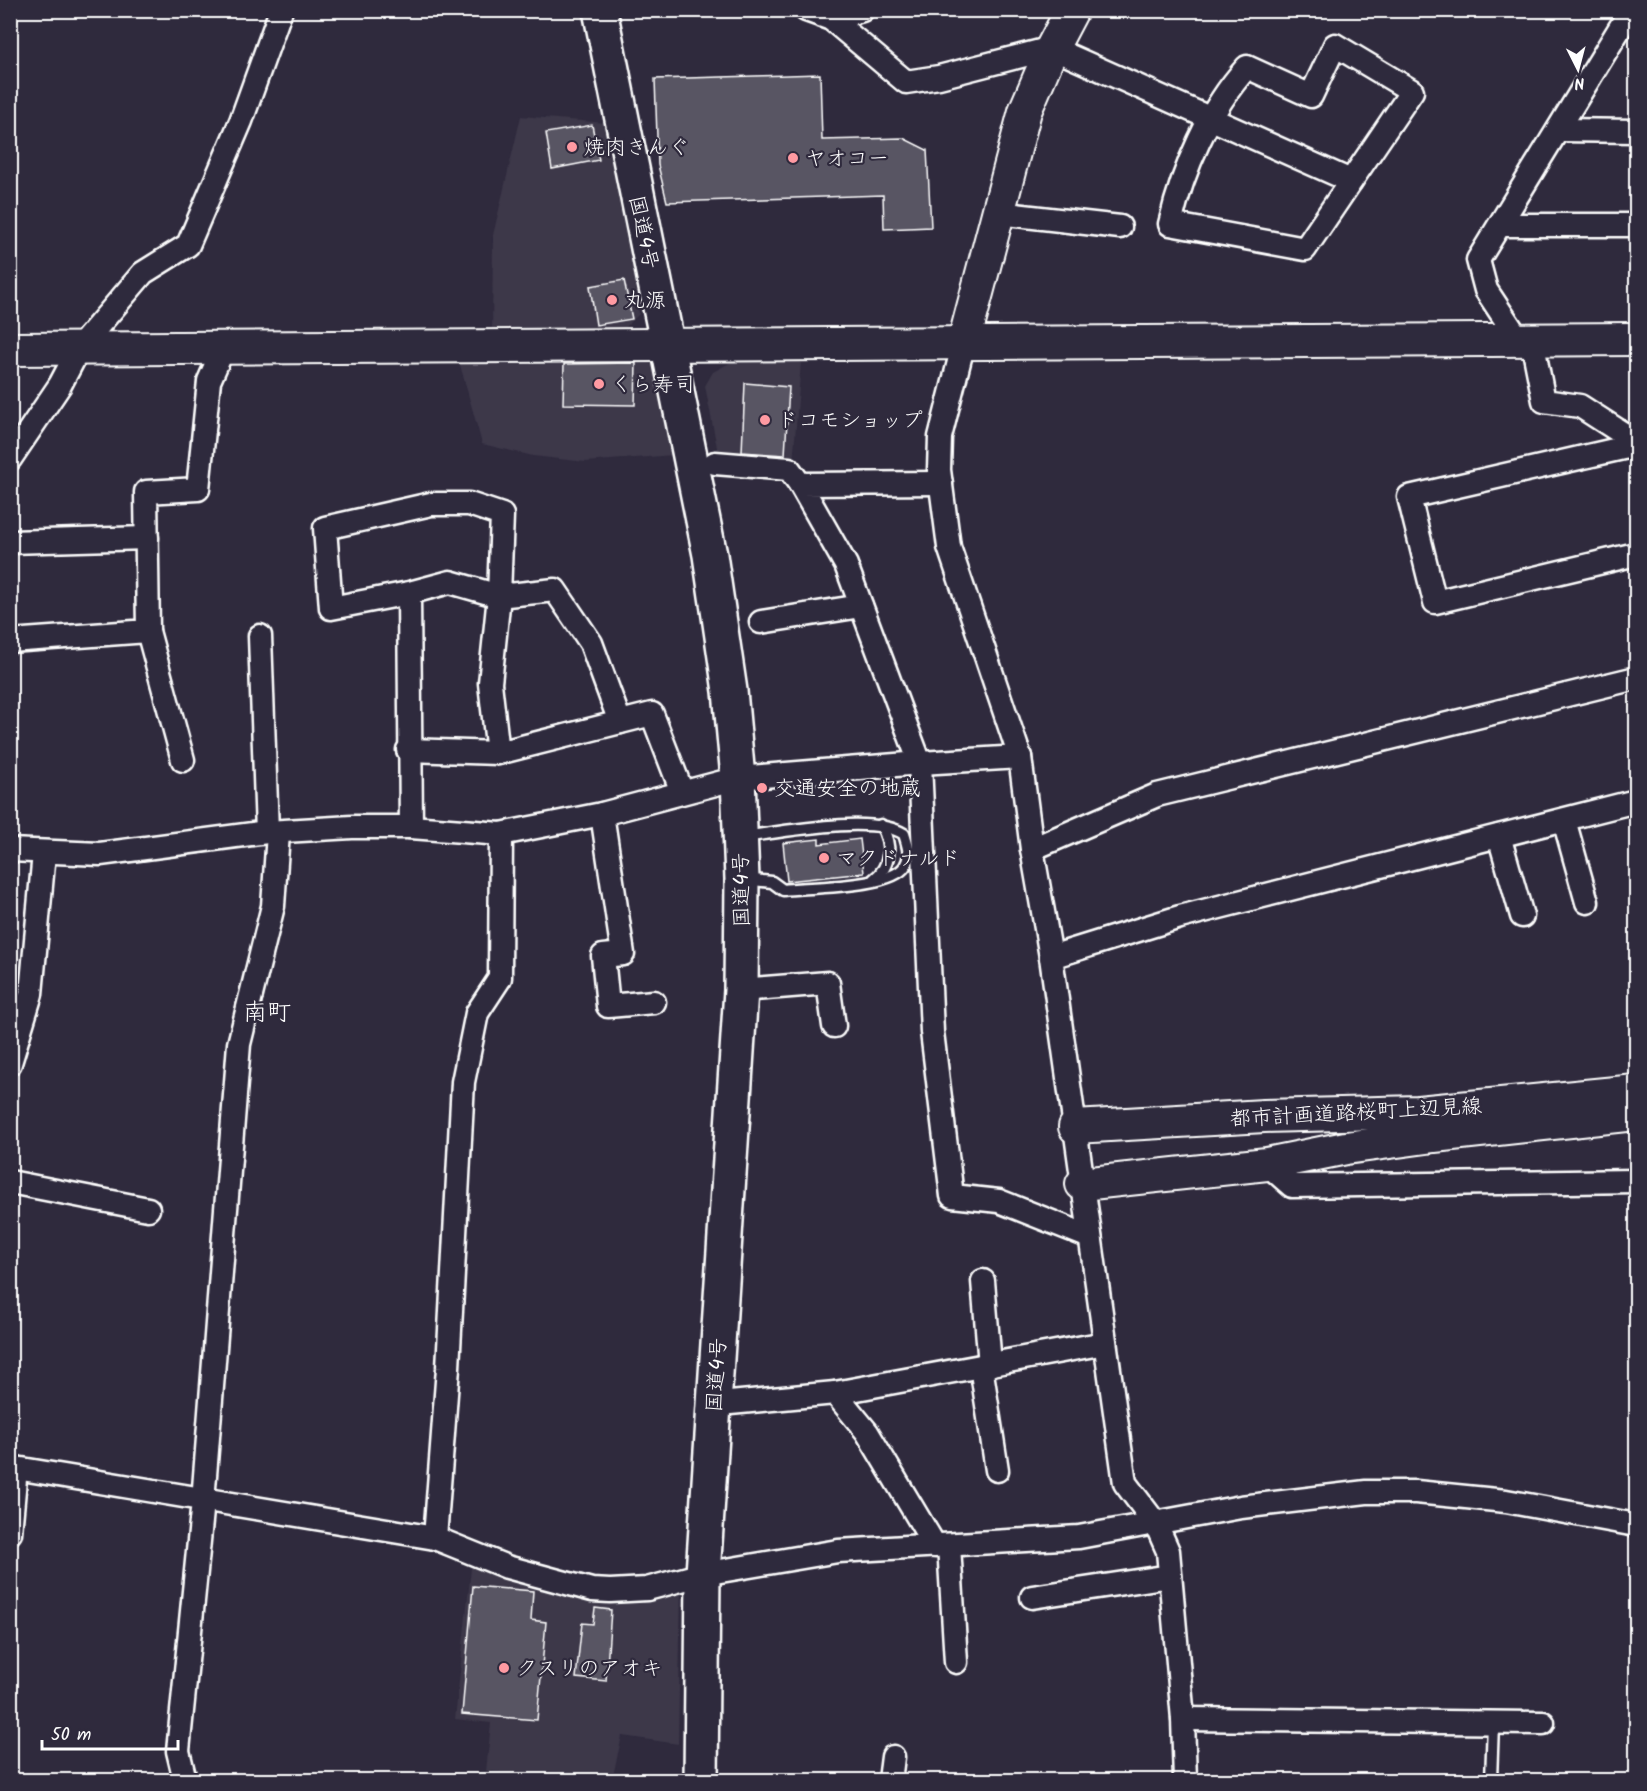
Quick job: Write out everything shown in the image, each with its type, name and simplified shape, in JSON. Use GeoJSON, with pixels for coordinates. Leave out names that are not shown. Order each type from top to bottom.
{"type":"FeatureCollection","features":[{"type":"Feature","properties":{"kind":"highway","name":"国道4号"},"geometry":{"type":"LineString","coordinates":[[600,10],[712,566],[730,691],[738,778],[742,879],[741,990],[703,1574],[701,1780]]}},
{"type":"Feature","properties":{"kind":"street"},"geometry":{"type":"LineString","coordinates":[[10,459],[60,385],[80,347],[143,273],[188,245],[241,121],[282,10]]}},
{"type":"Feature","properties":{"kind":"street"},"geometry":{"type":"LineString","coordinates":[[806,10],[831,19],[906,82],[1052,48],[1351,181]]}},
{"type":"Feature","properties":{"kind":"street"},"geometry":{"type":"LineString","coordinates":[[831,19],[862,10]]}},
{"type":"Feature","properties":{"kind":"street"},"geometry":{"type":"LineString","coordinates":[[1072,10],[1052,48],[1025,111],[940,437],[941,483],[949,548],[1020,757],[1032,849],[1051,957],[1125,1483],[1156,1524],[1168,1551],[1183,1719],[1185,1780]]}},
{"type":"Feature","properties":{"kind":"street"},"geometry":{"type":"LineString","coordinates":[[1632,10],[1478,260],[1485,290],[1525,340],[1544,400],[1580,406],[1636,444]]}},
{"type":"Feature","properties":{"kind":"street"},"geometry":{"type":"LineString","coordinates":[[1335,45],[1412,91],[1305,249],[1170,224],[1174,207],[1209,118],[1226,91],[1247,67],[1311,96],[1335,45]]}},
{"type":"Feature","properties":{"kind":"street"},"geometry":{"type":"LineString","coordinates":[[1560,130],[1636,131]]}},
{"type":"Feature","properties":{"kind":"street"},"geometry":{"type":"LineString","coordinates":[[998,213],[1120,227]]}},
{"type":"Feature","properties":{"kind":"street"},"geometry":{"type":"LineString","coordinates":[[1500,225],[1636,225]]}},
{"type":"Feature","properties":{"kind":"street"},"geometry":{"type":"LineString","coordinates":[[10,349],[668,343],[1636,339]]}},
{"type":"Feature","properties":{"kind":"street"},"geometry":{"type":"LineString","coordinates":[[183,760],[148,631],[146,492],[198,489],[208,381],[224,346]]}},
{"type":"Feature","properties":{"kind":"street"},"geometry":{"type":"LineString","coordinates":[[1636,444],[1409,497],[1435,602],[1636,555]]}},
{"type":"Feature","properties":{"kind":"street"},"geometry":{"type":"LineString","coordinates":[[715,463],[789,469],[801,484],[846,565],[920,763],[932,1032],[952,1197],[999,1201],[1090,1237]]}},
{"type":"Feature","properties":{"kind":"street"},"geometry":{"type":"LineString","coordinates":[[801,484],[941,483]]}},
{"type":"Feature","properties":{"kind":"street"},"geometry":{"type":"LineString","coordinates":[[498,753],[490,683],[499,596],[502,515],[468,504],[431,504],[326,528],[331,608],[410,593],[450,582],[499,596],[555,590],[591,644],[620,722]]}},
{"type":"Feature","properties":{"kind":"street"},"geometry":{"type":"LineString","coordinates":[[10,542],[147,538]]}},
{"type":"Feature","properties":{"kind":"street"},"geometry":{"type":"LineString","coordinates":[[410,593],[408,750],[411,827]]}},
{"type":"Feature","properties":{"kind":"street"},"geometry":{"type":"LineString","coordinates":[[761,622],[861,606]]}},
{"type":"Feature","properties":{"kind":"street"},"geometry":{"type":"LineString","coordinates":[[10,641],[148,631]]}},
{"type":"Feature","properties":{"kind":"street"},"geometry":{"type":"LineString","coordinates":[[185,1780],[178,1751],[203,1501],[238,1044],[273,906],[272,832],[260,636]]}},
{"type":"Feature","properties":{"kind":"street"},"geometry":{"type":"LineString","coordinates":[[1032,849],[1157,795],[1636,678]]}},
{"type":"Feature","properties":{"kind":"street"},"geometry":{"type":"LineString","coordinates":[[408,750],[498,753],[652,714],[682,792]]}},
{"type":"Feature","properties":{"kind":"street"},"geometry":{"type":"LineString","coordinates":[[10,850],[100,854],[272,832],[352,827],[411,827],[501,834],[602,814],[738,778],[1020,757]]}},
{"type":"Feature","properties":{"kind":"street"},"geometry":{"type":"LineString","coordinates":[[1051,957],[1180,917],[1636,801]]}},
{"type":"Feature","properties":{"kind":"street"},"geometry":{"type":"LineString","coordinates":[[602,814],[623,954],[603,956],[608,1006],[654,1002]]}},
{"type":"Feature","properties":{"kind":"street"},"geometry":{"type":"LineString","coordinates":[[1564,820],[1587,902]]}},
{"type":"Feature","properties":{"kind":"street"},"geometry":{"type":"LineString","coordinates":[[435,1538],[463,1082],[477,1012],[500,978],[501,834]]}},
{"type":"Feature","properties":{"kind":"street"},"geometry":{"type":"LineString","coordinates":[[1499,836],[1522,916]]}},
{"type":"Feature","properties":{"kind":"street"},"geometry":{"type":"LineString","coordinates":[[10,1063],[31,994],[44,853]]}},
{"type":"Feature","properties":{"kind":"street"},"geometry":{"type":"LineString","coordinates":[[741,990],[828,983],[834,1026]]}},
{"type":"Feature","properties":{"kind":"street","name":"都市計画道路桜町上辺見線"},"geometry":{"type":"LineString","coordinates":[[1075,1127],[1264,1116],[1418,1112],[1636,1091]]}},
{"type":"Feature","properties":{"kind":"street","name":"都市計画道路桜町上辺見線"},"geometry":{"type":"LineString","coordinates":[[1082,1184],[1267,1164],[1346,1148],[1434,1136],[1636,1114]]}},
{"type":"Feature","properties":{"kind":"street"},"geometry":{"type":"LineString","coordinates":[[1267,1164],[1292,1186],[1636,1180]]}},
{"type":"Feature","properties":{"kind":"street"},"geometry":{"type":"LineString","coordinates":[[10,1182],[148,1209]]}},
{"type":"Feature","properties":{"kind":"street"},"geometry":{"type":"LineString","coordinates":[[983,1281],[985,1365],[997,1470]]}},
{"type":"Feature","properties":{"kind":"street"},"geometry":{"type":"LineString","coordinates":[[714,1402],[730,1403],[835,1393],[1105,1343]]}},
{"type":"Feature","properties":{"kind":"street"},"geometry":{"type":"LineString","coordinates":[[835,1393],[867,1432],[942,1545],[956,1662]]}},
{"type":"Feature","properties":{"kind":"street"},"geometry":{"type":"LineString","coordinates":[[10,1533],[14,1467],[203,1501],[435,1538],[507,1567],[592,1590],[647,1589],[703,1574],[838,1551],[1079,1537],[1241,1506],[1366,1492],[1416,1492],[1506,1501],[1636,1525]]}},
{"type":"Feature","properties":{"kind":"street"},"geometry":{"type":"LineString","coordinates":[[1032,1597],[1170,1576]]}},
{"type":"Feature","properties":{"kind":"street"},"geometry":{"type":"LineString","coordinates":[[1183,1719],[1543,1724]]}},
{"type":"Feature","properties":{"kind":"street"},"geometry":{"type":"LineString","coordinates":[[890,1780],[893,1757]]}},
{"type":"Feature","properties":{"kind":"lane"},"geometry":{"type":"LineString","coordinates":[[740,837],[860,824],[881,825],[894,828],[904,834],[909,853],[905,866],[897,874],[871,881],[783,890],[772,882],[742,879]]}},
{"type":"Feature","properties":{"kind":"lane"},"geometry":{"type":"LineString","coordinates":[[871,881],[883,873],[888,862],[888,844],[881,825]]}},
{"type":"Feature","properties":{"kind":"lane"},"geometry":{"type":"LineString","coordinates":[[1491,1780],[1493,1723]]}},
{"type":"Feature","properties":{"kind":"shaded area"},"geometry":{"type":"Polygon","coordinates":[[[521,116],[606,123],[633,260],[639,314],[623,330],[492,334],[493,235],[521,116]]]}},
{"type":"Feature","properties":{"kind":"shaded area"},"geometry":{"type":"Polygon","coordinates":[[[642,355],[657,368],[674,455],[585,462],[533,456],[482,444],[460,365],[642,355]]]}},
{"type":"Feature","properties":{"kind":"shaded area"},"geometry":{"type":"Polygon","coordinates":[[[735,360],[801,362],[793,464],[719,458],[705,386],[713,372],[735,360]]]}},
{"type":"Feature","properties":{"kind":"shaded area"},"geometry":{"type":"Polygon","coordinates":[[[472,1559],[508,1576],[681,1586],[678,1744],[622,1736],[612,1780],[486,1771],[491,1723],[455,1719],[472,1559]]]}},
{"type":"Feature","properties":{"kind":"building","name":"ヤオコー"},"geometry":{"type":"Polygon","coordinates":[[[820,74],[822,140],[903,138],[927,150],[931,227],[884,229],[883,195],[667,202],[658,165],[655,79],[820,74]]]}},
{"type":"Feature","properties":{"kind":"building","name":"焼肉きんぐ"},"geometry":{"type":"Polygon","coordinates":[[[592,125],[599,160],[552,169],[546,133],[592,125]]]}},
{"type":"Feature","properties":{"kind":"building","name":"丸源"},"geometry":{"type":"Polygon","coordinates":[[[624,280],[632,319],[596,325],[590,286],[624,280]]]}},
{"type":"Feature","properties":{"kind":"building","name":"くら寿司"},"geometry":{"type":"Polygon","coordinates":[[[636,363],[635,405],[563,404],[564,364],[636,363]]]}},
{"type":"Feature","properties":{"kind":"building","name":"ドコモショップ"},"geometry":{"type":"Polygon","coordinates":[[[745,383],[789,387],[785,455],[742,452],[745,383]]]}},
{"type":"Feature","properties":{"kind":"building","name":"マクドナルド"},"geometry":{"type":"Polygon","coordinates":[[[819,839],[819,844],[860,839],[864,873],[787,881],[783,843],[819,839]]]}},
{"type":"Feature","properties":{"kind":"building","name":"クスリのアオキ"},"geometry":{"type":"Polygon","coordinates":[[[473,1586],[533,1591],[531,1620],[546,1622],[537,1720],[462,1714],[473,1586]]]}},
{"type":"Feature","properties":{"kind":"building"},"geometry":{"type":"Polygon","coordinates":[[[595,1608],[611,1610],[606,1681],[576,1678],[582,1623],[593,1624],[595,1608]]]}},
{"type":"Feature","properties":{"kind":"place","name":"焼肉きんぐ"},"geometry":{"type":"Point","coordinates":[572,147]}},
{"type":"Feature","properties":{"kind":"place","name":"ヤオコー"},"geometry":{"type":"Point","coordinates":[793,158]}},
{"type":"Feature","properties":{"kind":"place","name":"丸源"},"geometry":{"type":"Point","coordinates":[612,300]}},
{"type":"Feature","properties":{"kind":"place","name":"くら寿司"},"geometry":{"type":"Point","coordinates":[599,384]}},
{"type":"Feature","properties":{"kind":"place","name":"ドコモショップ"},"geometry":{"type":"Point","coordinates":[765,420]}},
{"type":"Feature","properties":{"kind":"place","name":"交通安全の地蔵"},"geometry":{"type":"Point","coordinates":[762,788]}},
{"type":"Feature","properties":{"kind":"place","name":"マクドナルド"},"geometry":{"type":"Point","coordinates":[824,858]}},
{"type":"Feature","properties":{"kind":"place","name":"クスリのアオキ"},"geometry":{"type":"Point","coordinates":[504,1668]}},
{"type":"Feature","properties":{"kind":"district","name":"南町"},"geometry":{"type":"Point","coordinates":[267,1012]}}]}
